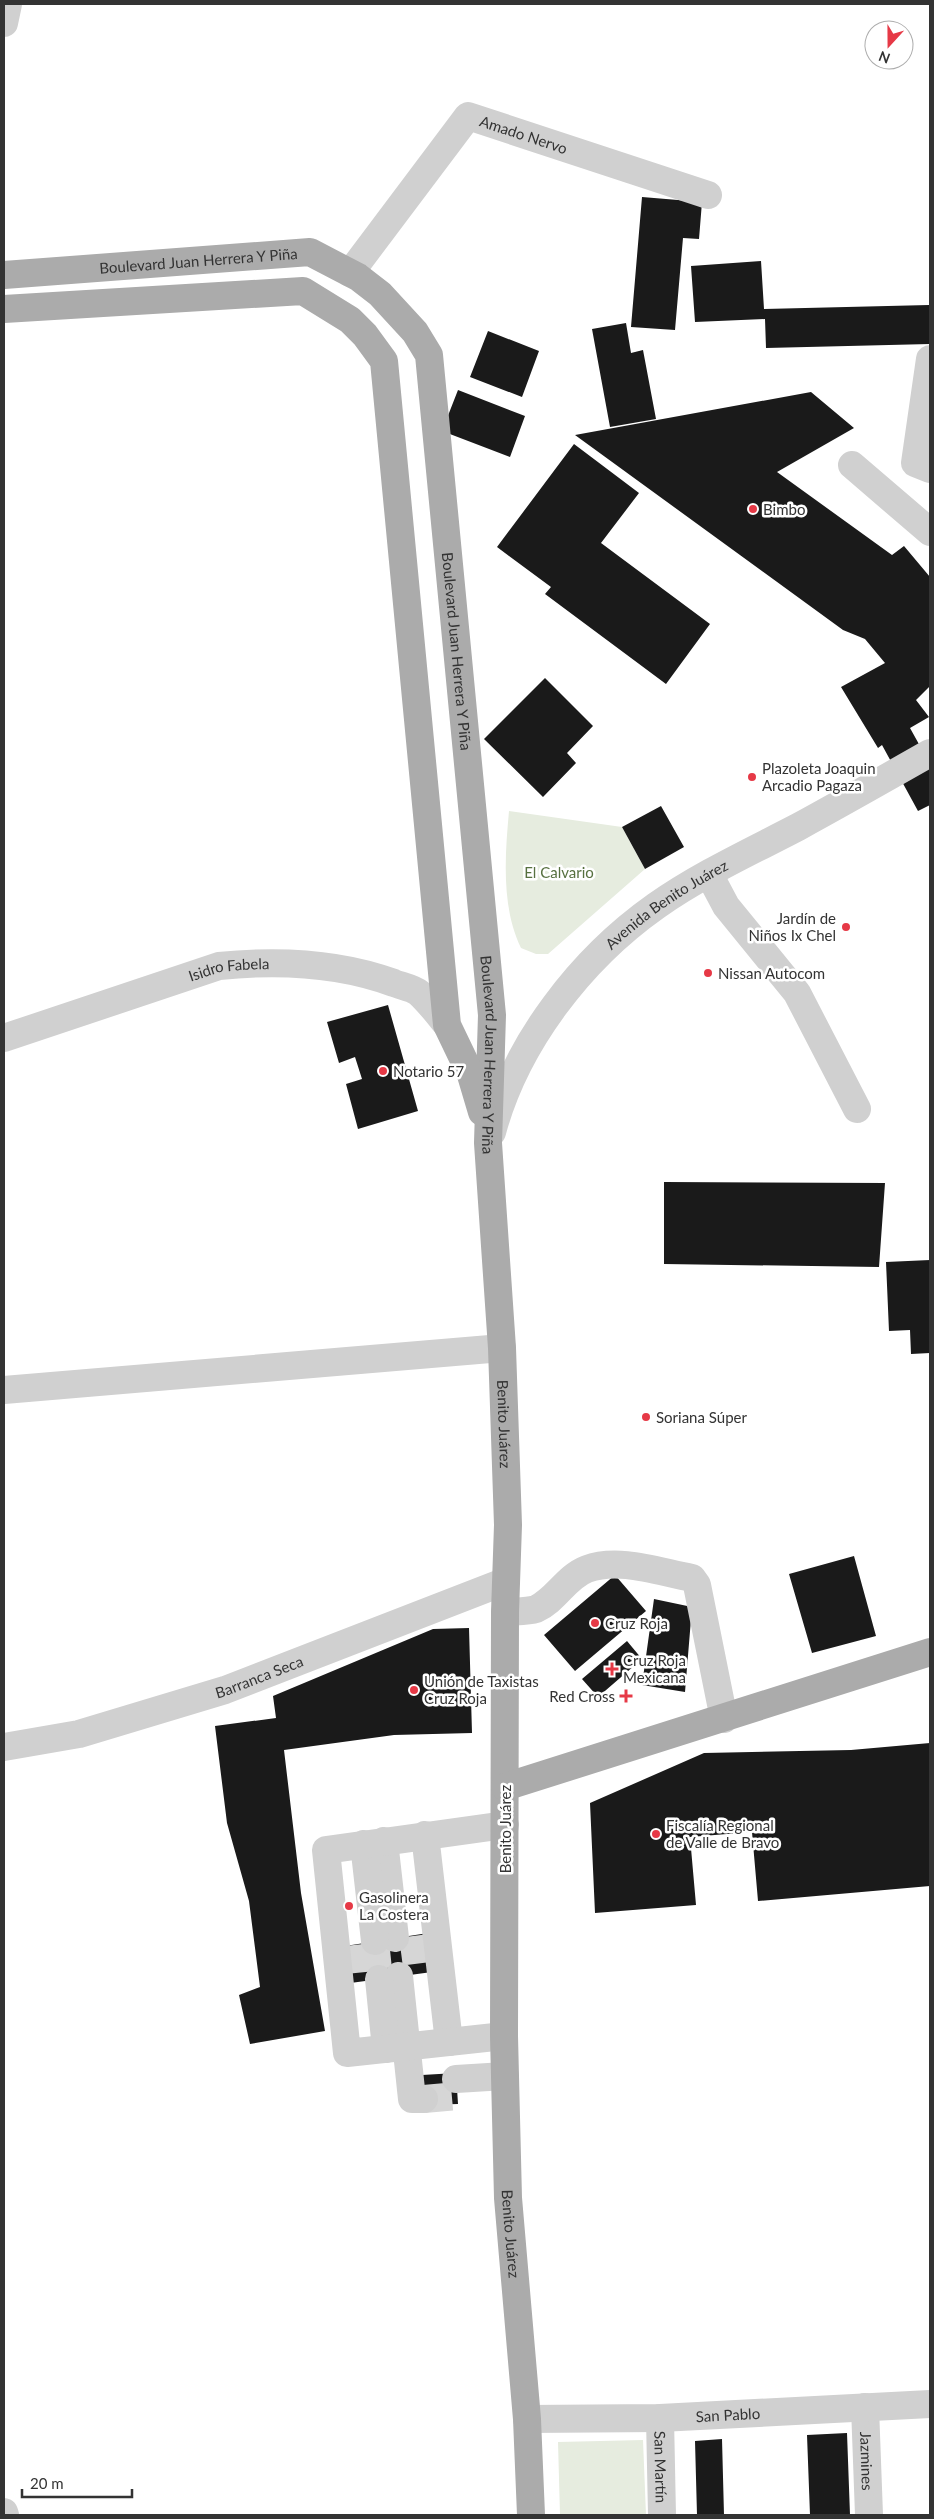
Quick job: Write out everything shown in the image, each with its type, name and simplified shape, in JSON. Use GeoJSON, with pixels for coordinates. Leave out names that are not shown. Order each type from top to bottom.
{"type":"FeatureCollection","features":[{"type":"Feature","properties":{"kind":"main road","name":"Boulevard Juan Herrera Y Piña"},"geometry":{"type":"LineString","coordinates":[[4,275],[310,252],[350,272],[380,294],[398,312],[429,355],[492,1015],[488,1143]]}},
{"type":"Feature","properties":{"kind":"main road","name":"Boulevard Juan Herrera Y Piña"},"geometry":{"type":"LineString","coordinates":[[4,309],[304,291],[350,320],[378,351],[384,361],[447,1025],[471,1075],[488,1143]]}},
{"type":"Feature","properties":{"kind":"main road","name":"Benito Juárez"},"geometry":{"type":"LineString","coordinates":[[488,1143],[502,1348],[508,1525],[505,1612],[504,2036],[508,2198],[527,2420],[530,2515]]}},
{"type":"Feature","properties":{"kind":"main road"},"geometry":{"type":"LineString","coordinates":[[505,1788],[930,1652]]}},
{"type":"Feature","properties":{"kind":"street"},"geometry":{"type":"LineString","coordinates":[[4,23],[8,4]]}},
{"type":"Feature","properties":{"kind":"street","name":"Amado Nervo"},"geometry":{"type":"LineString","coordinates":[[350,272],[468,116],[708,195]]}},
{"type":"Feature","properties":{"kind":"street"},"geometry":{"type":"LineString","coordinates":[[930,358],[915,463],[930,469]]}},
{"type":"Feature","properties":{"kind":"street"},"geometry":{"type":"LineString","coordinates":[[852,465],[930,532]]}},
{"type":"Feature","properties":{"kind":"street","name":"Avenida Benito Juárez"},"geometry":{"type":"LineString","coordinates":[[488,1143],[498,1108],[515,1070],[536,1034],[561,998],[590,964],[622,933],[656,906],[709,874],[930,753]]}},
{"type":"Feature","properties":{"kind":"street"},"geometry":{"type":"LineString","coordinates":[[709,874],[726,906],[797,993],[857,1110]]}},
{"type":"Feature","properties":{"kind":"street","name":"Isidro Fabela"},"geometry":{"type":"LineString","coordinates":[[4,1038],[219,966],[251,963],[316,965],[351,970],[384,979],[418,991],[447,1025]]}},
{"type":"Feature","properties":{"kind":"street"},"geometry":{"type":"LineString","coordinates":[[4,1390],[502,1348]]}},
{"type":"Feature","properties":{"kind":"street"},"geometry":{"type":"LineString","coordinates":[[505,1612],[534,1610],[553,1598],[570,1579],[587,1569],[616,1564],[692,1578],[697,1585],[724,1719]]}},
{"type":"Feature","properties":{"kind":"street","name":"Barranca Seca"},"geometry":{"type":"LineString","coordinates":[[4,1747],[79,1734],[225,1690],[506,1581]]}},
{"type":"Feature","properties":{"kind":"street"},"geometry":{"type":"LineString","coordinates":[[374,1843],[505,1824]]}},
{"type":"Feature","properties":{"kind":"street"},"geometry":{"type":"LineString","coordinates":[[374,1843],[384,1940],[374,1843]]}},
{"type":"Feature","properties":{"kind":"street"},"geometry":{"type":"LineString","coordinates":[[374,1843],[397,2048]]}},
{"type":"Feature","properties":{"kind":"street"},"geometry":{"type":"LineString","coordinates":[[374,1843],[397,2048]]}},
{"type":"Feature","properties":{"kind":"street"},"geometry":{"type":"LineString","coordinates":[[397,2048],[388,1978],[397,2048],[419,2087]]}},
{"type":"Feature","properties":{"kind":"street"},"geometry":{"type":"LineString","coordinates":[[397,2048],[504,2036]]}},
{"type":"Feature","properties":{"kind":"street"},"geometry":{"type":"LineString","coordinates":[[457,2088],[505,2085]]}},
{"type":"Feature","properties":{"kind":"street","name":"San Pablo"},"geometry":{"type":"LineString","coordinates":[[527,2420],[660,2418],[930,2404]]}},
{"type":"Feature","properties":{"kind":"street","name":"Jazmines"},"geometry":{"type":"LineString","coordinates":[[865,2407],[869,2515]]}},
{"type":"Feature","properties":{"kind":"street","name":"San Martín"},"geometry":{"type":"LineString","coordinates":[[660,2418],[662,2515]]}},
{"type":"Feature","properties":{"kind":"green space","name":"El Calvario"},"geometry":{"type":"Polygon","coordinates":[[[509,811],[622,827],[645,869],[548,954],[536,954],[521,948],[510,915],[506,881],[506,845],[509,811]]]}},
{"type":"Feature","properties":{"kind":"green space"},"geometry":{"type":"Polygon","coordinates":[[[643,2440],[646,2515],[560,2515],[558,2442],[643,2440]]]}},
{"type":"Feature","properties":{"kind":"building"},"geometry":{"type":"Polygon","coordinates":[[[642,197],[702,202],[699,239],[683,238],[675,330],[631,327],[642,197]]]}},
{"type":"Feature","properties":{"kind":"building"},"geometry":{"type":"Polygon","coordinates":[[[761,261],[764,309],[929,305],[930,344],[766,348],[765,319],[695,322],[691,266],[761,261]]]}},
{"type":"Feature","properties":{"kind":"building"},"geometry":{"type":"Polygon","coordinates":[[[626,323],[631,353],[643,350],[656,419],[610,427],[592,329],[626,323]]]}},
{"type":"Feature","properties":{"kind":"building"},"geometry":{"type":"Polygon","coordinates":[[[488,331],[539,351],[522,397],[470,377],[488,331]]]}},
{"type":"Feature","properties":{"kind":"building"},"geometry":{"type":"Polygon","coordinates":[[[458,390],[525,416],[510,457],[442,431],[458,390]]]}},
{"type":"Feature","properties":{"kind":"building","name":"Bimbo"},"geometry":{"type":"Polygon","coordinates":[[[811,392],[854,428],[777,472],[892,555],[904,546],[930,577],[930,686],[916,700],[929,717],[910,728],[930,764],[930,805],[918,811],[882,745],[878,748],[841,687],[885,663],[865,639],[843,630],[575,435],[811,392]]]}},
{"type":"Feature","properties":{"kind":"building"},"geometry":{"type":"Polygon","coordinates":[[[574,444],[639,493],[601,543],[710,624],[666,684],[545,594],[551,587],[497,547],[574,444]]]}},
{"type":"Feature","properties":{"kind":"building"},"geometry":{"type":"Polygon","coordinates":[[[545,678],[593,726],[567,753],[576,763],[543,797],[484,739],[545,678]]]}},
{"type":"Feature","properties":{"kind":"building"},"geometry":{"type":"Polygon","coordinates":[[[661,806],[684,847],[645,869],[622,827],[661,806]]]}},
{"type":"Feature","properties":{"kind":"building","name":"Notario 57"},"geometry":{"type":"Polygon","coordinates":[[[388,1005],[418,1111],[358,1129],[346,1084],[362,1079],[355,1057],[339,1063],[327,1022],[388,1005]]]}},
{"type":"Feature","properties":{"kind":"building"},"geometry":{"type":"Polygon","coordinates":[[[664,1182],[885,1183],[879,1267],[664,1264],[664,1182]]]}},
{"type":"Feature","properties":{"kind":"building"},"geometry":{"type":"Polygon","coordinates":[[[930,1260],[930,1353],[911,1354],[910,1330],[889,1331],[886,1262],[930,1260]]]}},
{"type":"Feature","properties":{"kind":"building"},"geometry":{"type":"Polygon","coordinates":[[[854,1556],[876,1636],[812,1653],[789,1574],[854,1556]]]}},
{"type":"Feature","properties":{"kind":"building","name":"Cruz Roja"},"geometry":{"type":"Polygon","coordinates":[[[615,1575],[646,1611],[575,1671],[544,1635],[615,1575]]]}},
{"type":"Feature","properties":{"kind":"building","name":"Cruz Roja"},"geometry":{"type":"Polygon","coordinates":[[[654,1599],[692,1607],[685,1692],[642,1685],[654,1599]]]}},
{"type":"Feature","properties":{"kind":"building"},"geometry":{"type":"Polygon","coordinates":[[[469,1628],[472,1733],[394,1735],[284,1750],[301,1893],[325,2031],[250,2044],[239,1995],[260,1987],[249,1901],[227,1823],[215,1726],[276,1718],[273,1696],[433,1629],[469,1628]]]}},
{"type":"Feature","properties":{"kind":"building","name":"Cruz Roja Mexicana"},"geometry":{"type":"Polygon","coordinates":[[[627,1641],[642,1659],[598,1697],[582,1679],[627,1641]]]}},
{"type":"Feature","properties":{"kind":"building","name":"Fiscalía Regional de Valle de Bravo"},"geometry":{"type":"Polygon","coordinates":[[[930,1743],[930,1886],[758,1901],[752,1832],[690,1837],[696,1905],[595,1913],[590,1803],[704,1753],[851,1750],[930,1743]]]}},
{"type":"Feature","properties":{"kind":"building"},"geometry":{"type":"Polygon","coordinates":[[[428,1933],[432,1972],[343,1984],[339,1947],[428,1933]]]}},
{"type":"Feature","properties":{"kind":"building"},"geometry":{"type":"Polygon","coordinates":[[[456,2073],[458,2104],[424,2105],[422,2075],[456,2073]]]}},
{"type":"Feature","properties":{"kind":"building"},"geometry":{"type":"Polygon","coordinates":[[[847,2433],[850,2515],[810,2515],[807,2435],[847,2433]]]}},
{"type":"Feature","properties":{"kind":"building"},"geometry":{"type":"Polygon","coordinates":[[[722,2439],[724,2515],[697,2515],[695,2441],[722,2439]]]}},
{"type":"Feature","properties":{"kind":"tunnel"},"geometry":{"type":"LineString","coordinates":[[413,1936],[418,1974]]}},
{"type":"Feature","properties":{"kind":"tunnel"},"geometry":{"type":"LineString","coordinates":[[375,1941],[379,1979]]}},
{"type":"Feature","properties":{"kind":"tunnel"},"geometry":{"type":"LineString","coordinates":[[354,1945],[358,1983]]}},
{"type":"Feature","properties":{"kind":"tunnel"},"geometry":{"type":"LineString","coordinates":[[424,2099],[458,2096]]}},
{"type":"Feature","properties":{"kind":"place","name":"Bimbo"},"geometry":{"type":"Point","coordinates":[753,509]}},
{"type":"Feature","properties":{"kind":"place","name":"Plazoleta Joaquin Arcadio Pagaza"},"geometry":{"type":"Point","coordinates":[752,777]}},
{"type":"Feature","properties":{"kind":"place","name":"Jardín de Niños Ix Chel"},"geometry":{"type":"Point","coordinates":[846,927]}},
{"type":"Feature","properties":{"kind":"place","name":"Nissan Autocom"},"geometry":{"type":"Point","coordinates":[708,973]}},
{"type":"Feature","properties":{"kind":"place","name":"Notario 57"},"geometry":{"type":"Point","coordinates":[383,1071]}},
{"type":"Feature","properties":{"kind":"place","name":"Soriana Súper"},"geometry":{"type":"Point","coordinates":[646,1417]}},
{"type":"Feature","properties":{"kind":"place","name":"Cruz Roja"},"geometry":{"type":"Point","coordinates":[595,1623]}},
{"type":"Feature","properties":{"kind":"place","name":"Cruz Roja Mexicana"},"geometry":{"type":"Point","coordinates":[612,1669]}},
{"type":"Feature","properties":{"kind":"place","name":"Unión de Taxistas Cruz Roja"},"geometry":{"type":"Point","coordinates":[414,1690]}},
{"type":"Feature","properties":{"kind":"place","name":"Red Cross"},"geometry":{"type":"Point","coordinates":[626,1696]}},
{"type":"Feature","properties":{"kind":"place","name":"Fiscalía Regional de Valle de Bravo"},"geometry":{"type":"Point","coordinates":[656,1834]}},
{"type":"Feature","properties":{"kind":"place","name":"Gasolinera La Costera"},"geometry":{"type":"Point","coordinates":[349,1906]}}]}
